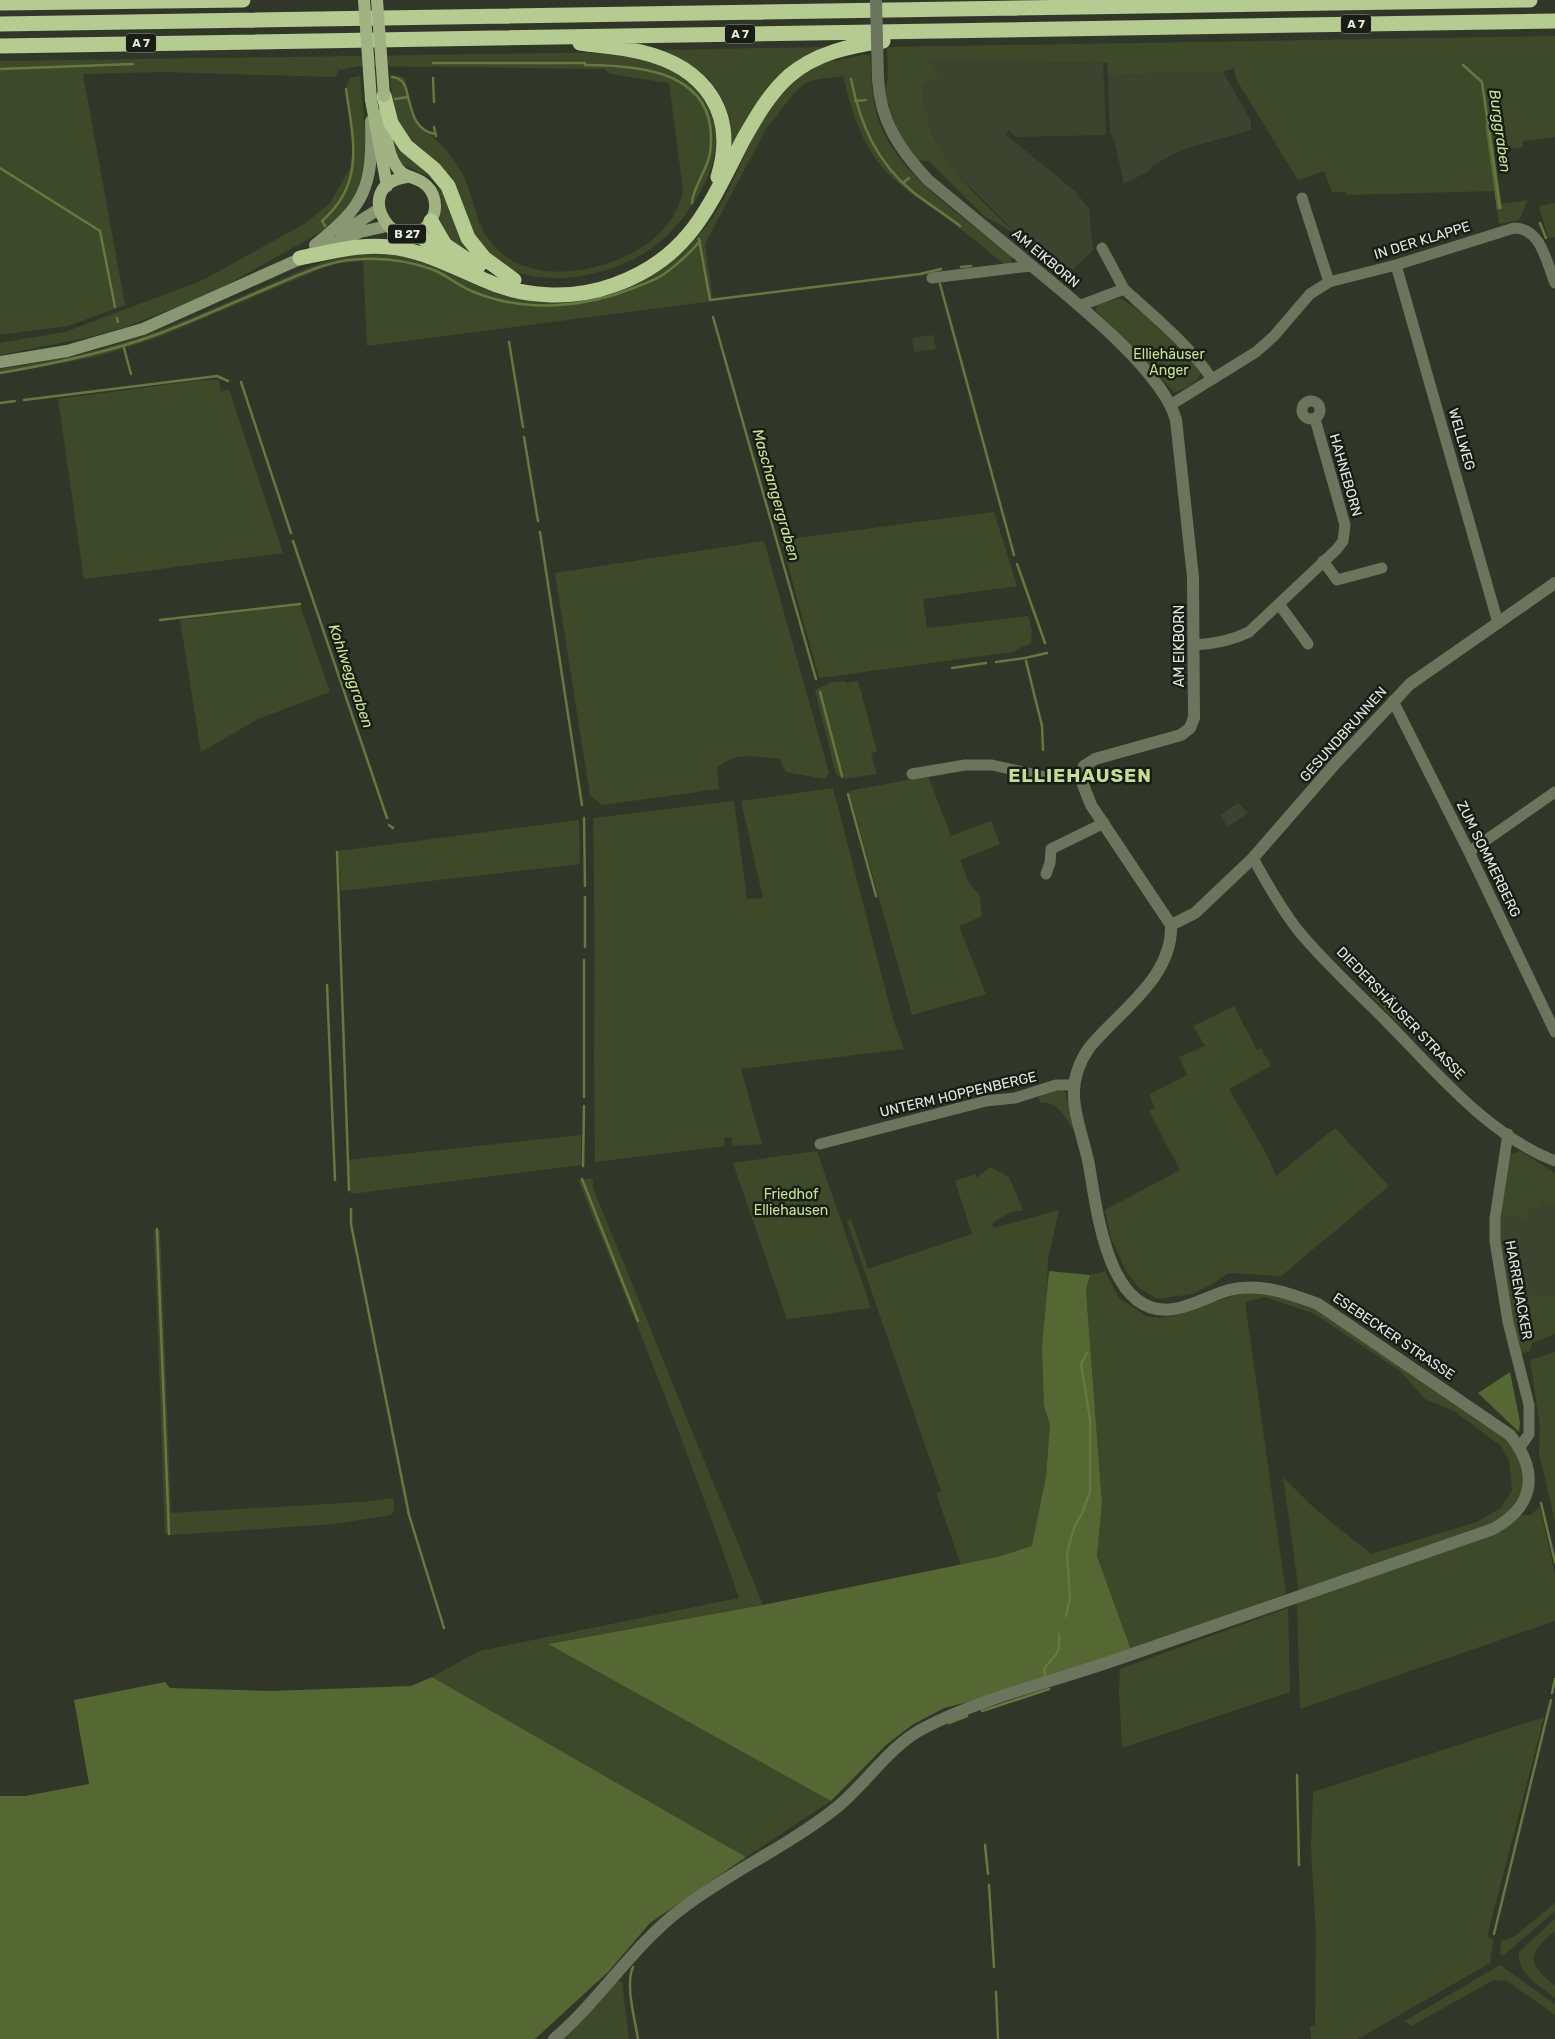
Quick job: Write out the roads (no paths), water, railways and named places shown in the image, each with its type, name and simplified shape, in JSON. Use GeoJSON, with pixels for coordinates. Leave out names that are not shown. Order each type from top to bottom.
{"type":"FeatureCollection","features":[{"type":"Feature","properties":{"kind":"highway"},"geometry":{"type":"LineString","coordinates":[[2,3],[22,0]]}},
{"type":"Feature","properties":{"kind":"highway"},"geometry":{"type":"LineString","coordinates":[[2,3],[243,0]]}},
{"type":"Feature","properties":{"kind":"highway"},"geometry":{"type":"LineString","coordinates":[[1066,0],[1109,6]]}},
{"type":"Feature","properties":{"kind":"highway","name":"A 7"},"geometry":{"type":"LineString","coordinates":[[0,24],[1530,0]]}},
{"type":"Feature","properties":{"kind":"highway","name":"A 7"},"geometry":{"type":"LineString","coordinates":[[0,46],[1555,21]]}},
{"type":"Feature","properties":{"kind":"highway"},"geometry":{"type":"LineString","coordinates":[[300,258],[346,249],[395,247],[421,253],[496,285],[527,292],[558,295],[595,290],[638,274],[669,253],[696,227],[716,195],[752,123],[770,97],[789,76],[816,59],[843,48],[936,32]]}},
{"type":"Feature","properties":{"kind":"highway"},"geometry":{"type":"LineString","coordinates":[[431,221],[445,245],[456,254],[485,271],[514,280],[545,286],[595,281],[627,270],[652,257],[680,234],[703,207],[719,176],[724,146],[722,119],[718,106],[709,92],[684,68],[640,52],[544,36]]}},
{"type":"Feature","properties":{"kind":"highway"},"geometry":{"type":"LineString","coordinates":[[377,98],[406,146],[434,169],[448,186],[468,238],[484,258],[514,280]]}},
{"type":"Feature","properties":{"kind":"highway"},"geometry":{"type":"LineString","coordinates":[[412,234],[423,238],[466,271]]}},
{"type":"Feature","properties":{"kind":"main road","name":"B 27"},"geometry":{"type":"LineString","coordinates":[[364,0],[387,186],[380,197],[379,209],[387,226],[396,232],[412,234],[423,229],[431,221],[435,210],[433,194],[422,182],[407,178],[395,164],[391,154],[377,98],[378,0]]}},
{"type":"Feature","properties":{"kind":"main road"},"geometry":{"type":"LineString","coordinates":[[315,245],[344,222],[364,192],[371,159],[377,98]]}},
{"type":"Feature","properties":{"kind":"main road"},"geometry":{"type":"LineString","coordinates":[[387,186],[396,180],[407,178]]}},
{"type":"Feature","properties":{"kind":"main road"},"geometry":{"type":"LineString","coordinates":[[248,281],[348,229],[379,209]]}},
{"type":"Feature","properties":{"kind":"main road"},"geometry":{"type":"LineString","coordinates":[[0,362],[67,351],[143,328],[360,232],[387,226]]}},
{"type":"Feature","properties":{"kind":"street","name":"AM EIKBORN"},"geometry":{"type":"LineString","coordinates":[[876,0],[879,97],[893,137],[909,160],[928,180],[1079,306],[1128,352],[1172,404],[1176,420],[1191,548],[1194,718],[1190,728],[1178,736],[1095,759],[1084,766],[1080,775]]}},
{"type":"Feature","properties":{"kind":"street"},"geometry":{"type":"LineString","coordinates":[[1302,198],[1329,282]]}},
{"type":"Feature","properties":{"kind":"street","name":"IN DER KLAPPE"},"geometry":{"type":"LineString","coordinates":[[1172,404],[1256,352],[1274,336],[1310,294],[1329,282],[1396,264],[1503,230],[1524,228],[1533,234],[1539,242],[1555,283]]}},
{"type":"Feature","properties":{"kind":"street"},"geometry":{"type":"LineString","coordinates":[[1102,248],[1124,289],[1158,320],[1204,368],[1212,379]]}},
{"type":"Feature","properties":{"kind":"street","name":"WELLWEG"},"geometry":{"type":"LineString","coordinates":[[1396,264],[1498,623]]}},
{"type":"Feature","properties":{"kind":"street"},"geometry":{"type":"LineString","coordinates":[[932,278],[1031,266]]}},
{"type":"Feature","properties":{"kind":"street"},"geometry":{"type":"LineString","coordinates":[[1079,306],[1124,289]]}},
{"type":"Feature","properties":{"kind":"street","name":"HAHNEBORN"},"geometry":{"type":"LineString","coordinates":[[1194,645],[1214,644],[1237,638],[1255,628],[1340,545],[1344,536],[1345,525],[1315,418]]}},
{"type":"Feature","properties":{"kind":"street"},"geometry":{"type":"LineString","coordinates":[[1324,562],[1337,580],[1382,568]]}},
{"type":"Feature","properties":{"kind":"street","name":"GESUNDBRUNNEN"},"geometry":{"type":"LineString","coordinates":[[1171,925],[1195,913],[1253,858],[1410,684],[1555,582]]}},
{"type":"Feature","properties":{"kind":"street"},"geometry":{"type":"LineString","coordinates":[[1279,604],[1308,644]]}},
{"type":"Feature","properties":{"kind":"street","name":"ZUM SOMMERBERG"},"geometry":{"type":"LineString","coordinates":[[1393,701],[1469,852],[1555,1032]]}},
{"type":"Feature","properties":{"kind":"street"},"geometry":{"type":"LineString","coordinates":[[912,774],[965,765],[992,765],[1050,778],[1080,775],[1080,784],[1088,800],[1171,925],[1168,947],[1155,976],[1089,1048],[1077,1067],[1074,1085]]}},
{"type":"Feature","properties":{"kind":"street"},"geometry":{"type":"LineString","coordinates":[[1469,852],[1555,792]]}},
{"type":"Feature","properties":{"kind":"street"},"geometry":{"type":"LineString","coordinates":[[1046,874],[1052,848],[1104,823]]}},
{"type":"Feature","properties":{"kind":"street","name":"DIEDERSHÄUSER STRASSE"},"geometry":{"type":"LineString","coordinates":[[1253,858],[1276,899],[1298,929],[1466,1101],[1508,1134],[1555,1161]]}},
{"type":"Feature","properties":{"kind":"street","name":"UNTERM HOPPENBERGE"},"geometry":{"type":"LineString","coordinates":[[820,1144],[986,1101],[1015,1098],[1056,1085],[1074,1085]]}},
{"type":"Feature","properties":{"kind":"street","name":"ESEBECKER STRASSE"},"geometry":{"type":"LineString","coordinates":[[1074,1085],[1078,1125],[1088,1162],[1102,1233],[1119,1277],[1128,1291],[1139,1300],[1154,1308],[1175,1308],[1228,1290],[1249,1287],[1303,1298],[1335,1314],[1487,1417],[1510,1435],[1520,1447]]}},
{"type":"Feature","properties":{"kind":"street","name":"HARRENACKER"},"geometry":{"type":"LineString","coordinates":[[1508,1134],[1495,1218],[1495,1241],[1508,1322],[1529,1405],[1529,1434],[1520,1447]]}},
{"type":"Feature","properties":{"kind":"street"},"geometry":{"type":"LineString","coordinates":[[554,2039],[589,2007],[639,1949],[671,1918],[713,1888],[819,1821],[848,1797],[895,1750],[923,1728],[973,1707],[1111,1662],[1493,1529],[1508,1521],[1516,1512],[1528,1484],[1528,1463],[1520,1447]]}},
{"type":"Feature","properties":{"kind":"waterway","name":"Maschangergraben"},"geometry":{"type":"LineString","coordinates":[[433,63],[585,63],[585,65],[631,68],[654,72],[674,79],[691,90],[704,106],[710,126],[710,153],[694,192],[692,203]]}},
{"type":"Feature","properties":{"kind":"waterway"},"geometry":{"type":"LineString","coordinates":[[0,69],[133,64]]}},
{"type":"Feature","properties":{"kind":"waterway","name":"Burggraben"},"geometry":{"type":"LineString","coordinates":[[1463,65],[1482,82],[1500,208]]}},
{"type":"Feature","properties":{"kind":"waterway"},"geometry":{"type":"LineString","coordinates":[[392,77],[402,81],[408,97]]}},
{"type":"Feature","properties":{"kind":"waterway"},"geometry":{"type":"LineString","coordinates":[[433,78],[434,102]]}},
{"type":"Feature","properties":{"kind":"waterway"},"geometry":{"type":"LineString","coordinates":[[851,79],[859,112],[865,127],[872,142],[889,168],[913,192],[960,226]]}},
{"type":"Feature","properties":{"kind":"waterway"},"geometry":{"type":"LineString","coordinates":[[325,226],[322,221],[336,206],[351,176],[353,143],[346,89]]}},
{"type":"Feature","properties":{"kind":"waterway"},"geometry":{"type":"LineString","coordinates":[[395,99],[408,97],[413,115],[419,125],[423,129],[435,134]]}},
{"type":"Feature","properties":{"kind":"waterway"},"geometry":{"type":"LineString","coordinates":[[855,101],[866,100]]}},
{"type":"Feature","properties":{"kind":"waterway"},"geometry":{"type":"LineString","coordinates":[[434,127],[436,136]]}},
{"type":"Feature","properties":{"kind":"waterway","name":"Kohlweggraben"},"geometry":{"type":"LineString","coordinates":[[0,168],[100,231],[115,307]]}},
{"type":"Feature","properties":{"kind":"waterway"},"geometry":{"type":"LineString","coordinates":[[903,183],[909,178]]}},
{"type":"Feature","properties":{"kind":"waterway","name":"Burggraben"},"geometry":{"type":"LineString","coordinates":[[1540,223],[1546,238]]}},
{"type":"Feature","properties":{"kind":"waterway"},"geometry":{"type":"LineString","coordinates":[[699,239],[710,300],[920,274],[941,269]]}},
{"type":"Feature","properties":{"kind":"waterway"},"geometry":{"type":"LineString","coordinates":[[0,373],[80,357],[139,341],[308,271],[340,261],[372,259],[408,263],[434,270],[469,290],[494,299],[534,305],[555,305],[596,300],[654,280],[678,263],[700,241]]}},
{"type":"Feature","properties":{"kind":"waterway"},"geometry":{"type":"LineString","coordinates":[[961,267],[971,266]]}},
{"type":"Feature","properties":{"kind":"waterway"},"geometry":{"type":"LineString","coordinates":[[940,284],[1014,555]]}},
{"type":"Feature","properties":{"kind":"waterway","name":"Maschangergraben"},"geometry":{"type":"LineString","coordinates":[[713,317],[816,679]]}},
{"type":"Feature","properties":{"kind":"waterway","name":"Kohlweggraben"},"geometry":{"type":"LineString","coordinates":[[117,318],[118,322]]}},
{"type":"Feature","properties":{"kind":"waterway"},"geometry":{"type":"LineString","coordinates":[[509,342],[523,427]]}},
{"type":"Feature","properties":{"kind":"waterway","name":"Kohlweggraben"},"geometry":{"type":"LineString","coordinates":[[124,348],[131,374]]}},
{"type":"Feature","properties":{"kind":"waterway"},"geometry":{"type":"LineString","coordinates":[[24,400],[217,376],[228,381]]}},
{"type":"Feature","properties":{"kind":"waterway","name":"Kohlweggraben"},"geometry":{"type":"LineString","coordinates":[[241,382],[291,533]]}},
{"type":"Feature","properties":{"kind":"waterway"},"geometry":{"type":"LineString","coordinates":[[0,403],[15,401]]}},
{"type":"Feature","properties":{"kind":"waterway"},"geometry":{"type":"LineString","coordinates":[[524,437],[538,521]]}},
{"type":"Feature","properties":{"kind":"waterway"},"geometry":{"type":"LineString","coordinates":[[540,532],[582,805]]}},
{"type":"Feature","properties":{"kind":"waterway","name":"Kohlweggraben"},"geometry":{"type":"LineString","coordinates":[[293,541],[387,818]]}},
{"type":"Feature","properties":{"kind":"waterway"},"geometry":{"type":"LineString","coordinates":[[1017,564],[1045,643]]}},
{"type":"Feature","properties":{"kind":"waterway"},"geometry":{"type":"LineString","coordinates":[[160,620],[300,604]]}},
{"type":"Feature","properties":{"kind":"waterway"},"geometry":{"type":"LineString","coordinates":[[1025,658],[1047,653]]}},
{"type":"Feature","properties":{"kind":"waterway"},"geometry":{"type":"LineString","coordinates":[[996,662],[1025,658]]}},
{"type":"Feature","properties":{"kind":"waterway"},"geometry":{"type":"LineString","coordinates":[[1026,661],[1042,726],[1043,750]]}},
{"type":"Feature","properties":{"kind":"waterway"},"geometry":{"type":"LineString","coordinates":[[952,668],[986,663]]}},
{"type":"Feature","properties":{"kind":"waterway","name":"Maschangergraben"},"geometry":{"type":"LineString","coordinates":[[820,692],[842,776]]}},
{"type":"Feature","properties":{"kind":"waterway","name":"Maschangergraben"},"geometry":{"type":"LineString","coordinates":[[848,794],[876,896]]}},
{"type":"Feature","properties":{"kind":"waterway"},"geometry":{"type":"LineString","coordinates":[[584,818],[585,886]]}},
{"type":"Feature","properties":{"kind":"waterway","name":"Kohlweggraben"},"geometry":{"type":"LineString","coordinates":[[389,825],[393,828]]}},
{"type":"Feature","properties":{"kind":"waterway"},"geometry":{"type":"LineString","coordinates":[[337,852],[349,1190]]}},
{"type":"Feature","properties":{"kind":"waterway"},"geometry":{"type":"LineString","coordinates":[[585,897],[585,947]]}},
{"type":"Feature","properties":{"kind":"waterway"},"geometry":{"type":"LineString","coordinates":[[584,960],[584,1097]]}},
{"type":"Feature","properties":{"kind":"waterway"},"geometry":{"type":"LineString","coordinates":[[327,985],[335,1180]]}},
{"type":"Feature","properties":{"kind":"waterway"},"geometry":{"type":"LineString","coordinates":[[583,1166],[584,1106]]}},
{"type":"Feature","properties":{"kind":"waterway"},"geometry":{"type":"LineString","coordinates":[[582,1179],[638,1321]]}},
{"type":"Feature","properties":{"kind":"waterway"},"geometry":{"type":"LineString","coordinates":[[351,1209],[351,1224],[409,1515],[444,1628]]}},
{"type":"Feature","properties":{"kind":"waterway"},"geometry":{"type":"LineString","coordinates":[[157,1229],[169,1534]]}},
{"type":"Feature","properties":{"kind":"waterway"},"geometry":{"type":"LineString","coordinates":[[1066,1616],[1070,1598],[1067,1553],[1074,1528],[1083,1511],[1090,1491],[1090,1419],[1081,1364],[1087,1353]]}},
{"type":"Feature","properties":{"kind":"waterway"},"geometry":{"type":"LineString","coordinates":[[1541,1503],[1555,1562]]}},
{"type":"Feature","properties":{"kind":"waterway"},"geometry":{"type":"LineString","coordinates":[[1045,1676],[1044,1669],[1058,1651],[1059,1634]]}},
{"type":"Feature","properties":{"kind":"waterway"},"geometry":{"type":"LineString","coordinates":[[1552,1693],[1555,1679]]}},
{"type":"Feature","properties":{"kind":"waterway"},"geometry":{"type":"LineString","coordinates":[[982,1711],[1049,1689]]}},
{"type":"Feature","properties":{"kind":"waterway"},"geometry":{"type":"LineString","coordinates":[[1494,1934],[1551,1700]]}},
{"type":"Feature","properties":{"kind":"waterway"},"geometry":{"type":"LineString","coordinates":[[949,1723],[967,1716]]}},
{"type":"Feature","properties":{"kind":"waterway"},"geometry":{"type":"LineString","coordinates":[[1297,1775],[1299,1865]]}},
{"type":"Feature","properties":{"kind":"waterway"},"geometry":{"type":"LineString","coordinates":[[985,1845],[988,1874]]}},
{"type":"Feature","properties":{"kind":"waterway"},"geometry":{"type":"LineString","coordinates":[[989,1885],[994,1967]]}},
{"type":"Feature","properties":{"kind":"waterway"},"geometry":{"type":"LineString","coordinates":[[633,1967],[630,1992],[638,2039]]}},
{"type":"Feature","properties":{"kind":"waterway"},"geometry":{"type":"LineString","coordinates":[[996,1992],[998,2039]]}},
{"type":"Feature","properties":{"kind":"district","name":"ELLIEHAUSEN"},"geometry":{"type":"Point","coordinates":[1080,775]}},
{"type":"Feature","properties":{"kind":"park label","name":"Elliehäuser Anger"},"geometry":{"type":"Point","coordinates":[1169,362]}},
{"type":"Feature","properties":{"kind":"park label","name":"Friedhof Elliehausen"},"geometry":{"type":"Point","coordinates":[791,1202]}}]}
